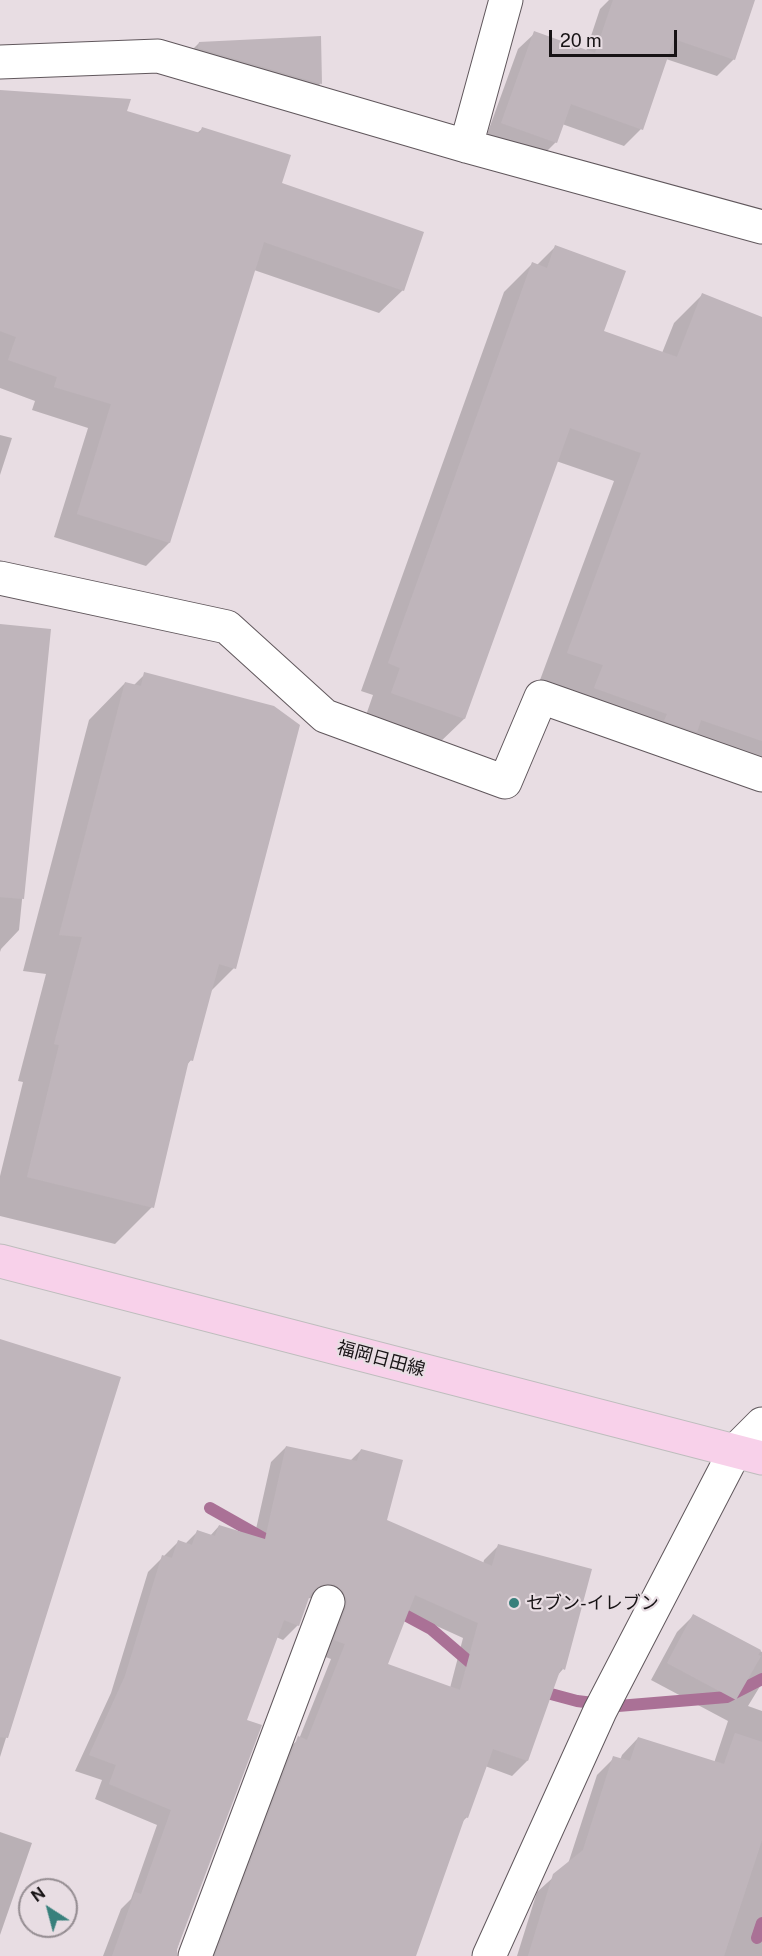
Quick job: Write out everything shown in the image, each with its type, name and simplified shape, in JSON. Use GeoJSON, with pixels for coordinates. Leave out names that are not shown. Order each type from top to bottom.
{"type":"FeatureCollection","features":[{"type":"Feature","properties":{"kind":"main road","name":"福岡日田線"},"geometry":{"type":"LineString","coordinates":[[0,1261],[748,1454]]}},
{"type":"Feature","properties":{"kind":"street"},"geometry":{"type":"LineString","coordinates":[[466,146],[506,0]]}},
{"type":"Feature","properties":{"kind":"street"},"geometry":{"type":"LineString","coordinates":[[0,62],[158,56],[466,146],[762,227]]}},
{"type":"Feature","properties":{"kind":"street"},"geometry":{"type":"LineString","coordinates":[[0,578],[227,627],[325,716],[505,782],[542,697],[762,775]]}},
{"type":"Feature","properties":{"kind":"street"},"geometry":{"type":"LineString","coordinates":[[489,1956],[600,1711],[748,1454],[762,1424]]}},
{"type":"Feature","properties":{"kind":"street"},"geometry":{"type":"LineString","coordinates":[[195,1956],[328,1602]]}},
{"type":"Feature","properties":{"kind":"building"},"geometry":{"type":"Polygon","coordinates":[[[613,0],[755,0],[735,60],[674,39],[643,130],[571,104],[557,143],[501,123],[534,31],[595,53],[613,0]]]}},
{"type":"Feature","properties":{"kind":"building"},"geometry":{"type":"Polygon","coordinates":[[[321,36],[322,84],[198,48],[199,42],[321,36]]]}},
{"type":"Feature","properties":{"kind":"building"},"geometry":{"type":"Polygon","coordinates":[[[0,90],[131,99],[127,111],[200,133],[202,127],[291,155],[282,183],[424,232],[404,291],[264,242],[170,543],[77,514],[111,404],[54,387],[57,377],[8,360],[16,337],[0,331],[0,90]]]}},
{"type":"Feature","properties":{"kind":"building"},"geometry":{"type":"Polygon","coordinates":[[[555,245],[626,271],[604,331],[677,357],[702,293],[762,317],[762,741],[701,720],[697,732],[664,721],[667,714],[594,688],[603,665],[567,653],[641,453],[570,428],[465,719],[391,693],[400,668],[388,663],[532,262],[547,268],[555,245]]]}},
{"type":"Feature","properties":{"kind":"building"},"geometry":{"type":"Polygon","coordinates":[[[0,624],[51,629],[24,899],[0,897],[0,624]]]}},
{"type":"Feature","properties":{"kind":"building"},"geometry":{"type":"Polygon","coordinates":[[[144,672],[274,706],[300,725],[236,969],[219,964],[193,1061],[189,1060],[154,1208],[27,1177],[59,1045],[54,1044],[82,937],[59,935],[125,682],[141,686],[144,672]]]}},
{"type":"Feature","properties":{"kind":"building"},"geometry":{"type":"Polygon","coordinates":[[[0,1339],[121,1377],[8,1738],[0,1737],[0,1339]]]}},
{"type":"Feature","properties":{"kind":"building"},"geometry":{"type":"Polygon","coordinates":[[[286,1446],[357,1461],[361,1449],[403,1460],[387,1520],[492,1566],[498,1544],[592,1569],[565,1670],[561,1668],[528,1761],[493,1749],[468,1818],[465,1817],[416,1956],[215,1956],[298,1736],[307,1740],[345,1644],[334,1640],[347,1600],[343,1591],[334,1584],[324,1584],[317,1587],[310,1595],[299,1626],[284,1620],[247,1720],[262,1725],[177,1949],[177,1956],[112,1956],[135,1892],[141,1894],[171,1810],[109,1784],[116,1765],[89,1755],[125,1676],[162,1555],[172,1558],[178,1540],[192,1545],[197,1530],[215,1536],[219,1525],[265,1539],[286,1446]],[[415,1595],[388,1664],[460,1690],[478,1623],[415,1595]]]}},
{"type":"Feature","properties":{"kind":"building"},"geometry":{"type":"Polygon","coordinates":[[[693,1614],[761,1650],[758,1655],[761,1656],[736,1700],[667,1663],[693,1614]]]}},
{"type":"Feature","properties":{"kind":"building"},"geometry":{"type":"Polygon","coordinates":[[[735,1733],[762,1742],[762,1840],[724,1956],[528,1956],[553,1874],[583,1850],[613,1756],[630,1761],[638,1737],[724,1764],[735,1733]]]}},
{"type":"Feature","properties":{"kind":"waterway"},"geometry":{"type":"LineString","coordinates":[[210,1508],[279,1547]]}},
{"type":"Feature","properties":{"kind":"waterway"},"geometry":{"type":"LineString","coordinates":[[392,1608],[431,1629],[480,1671]]}},
{"type":"Feature","properties":{"kind":"waterway"},"geometry":{"type":"LineString","coordinates":[[536,1690],[577,1701],[618,1706],[727,1697],[762,1679]]}},
{"type":"Feature","properties":{"kind":"waterway"},"geometry":{"type":"LineString","coordinates":[[757,1938],[762,1923]]}},
{"type":"Feature","properties":{"kind":"place","name":"セブン-イレブン"},"geometry":{"type":"Point","coordinates":[514,1603]}}]}
